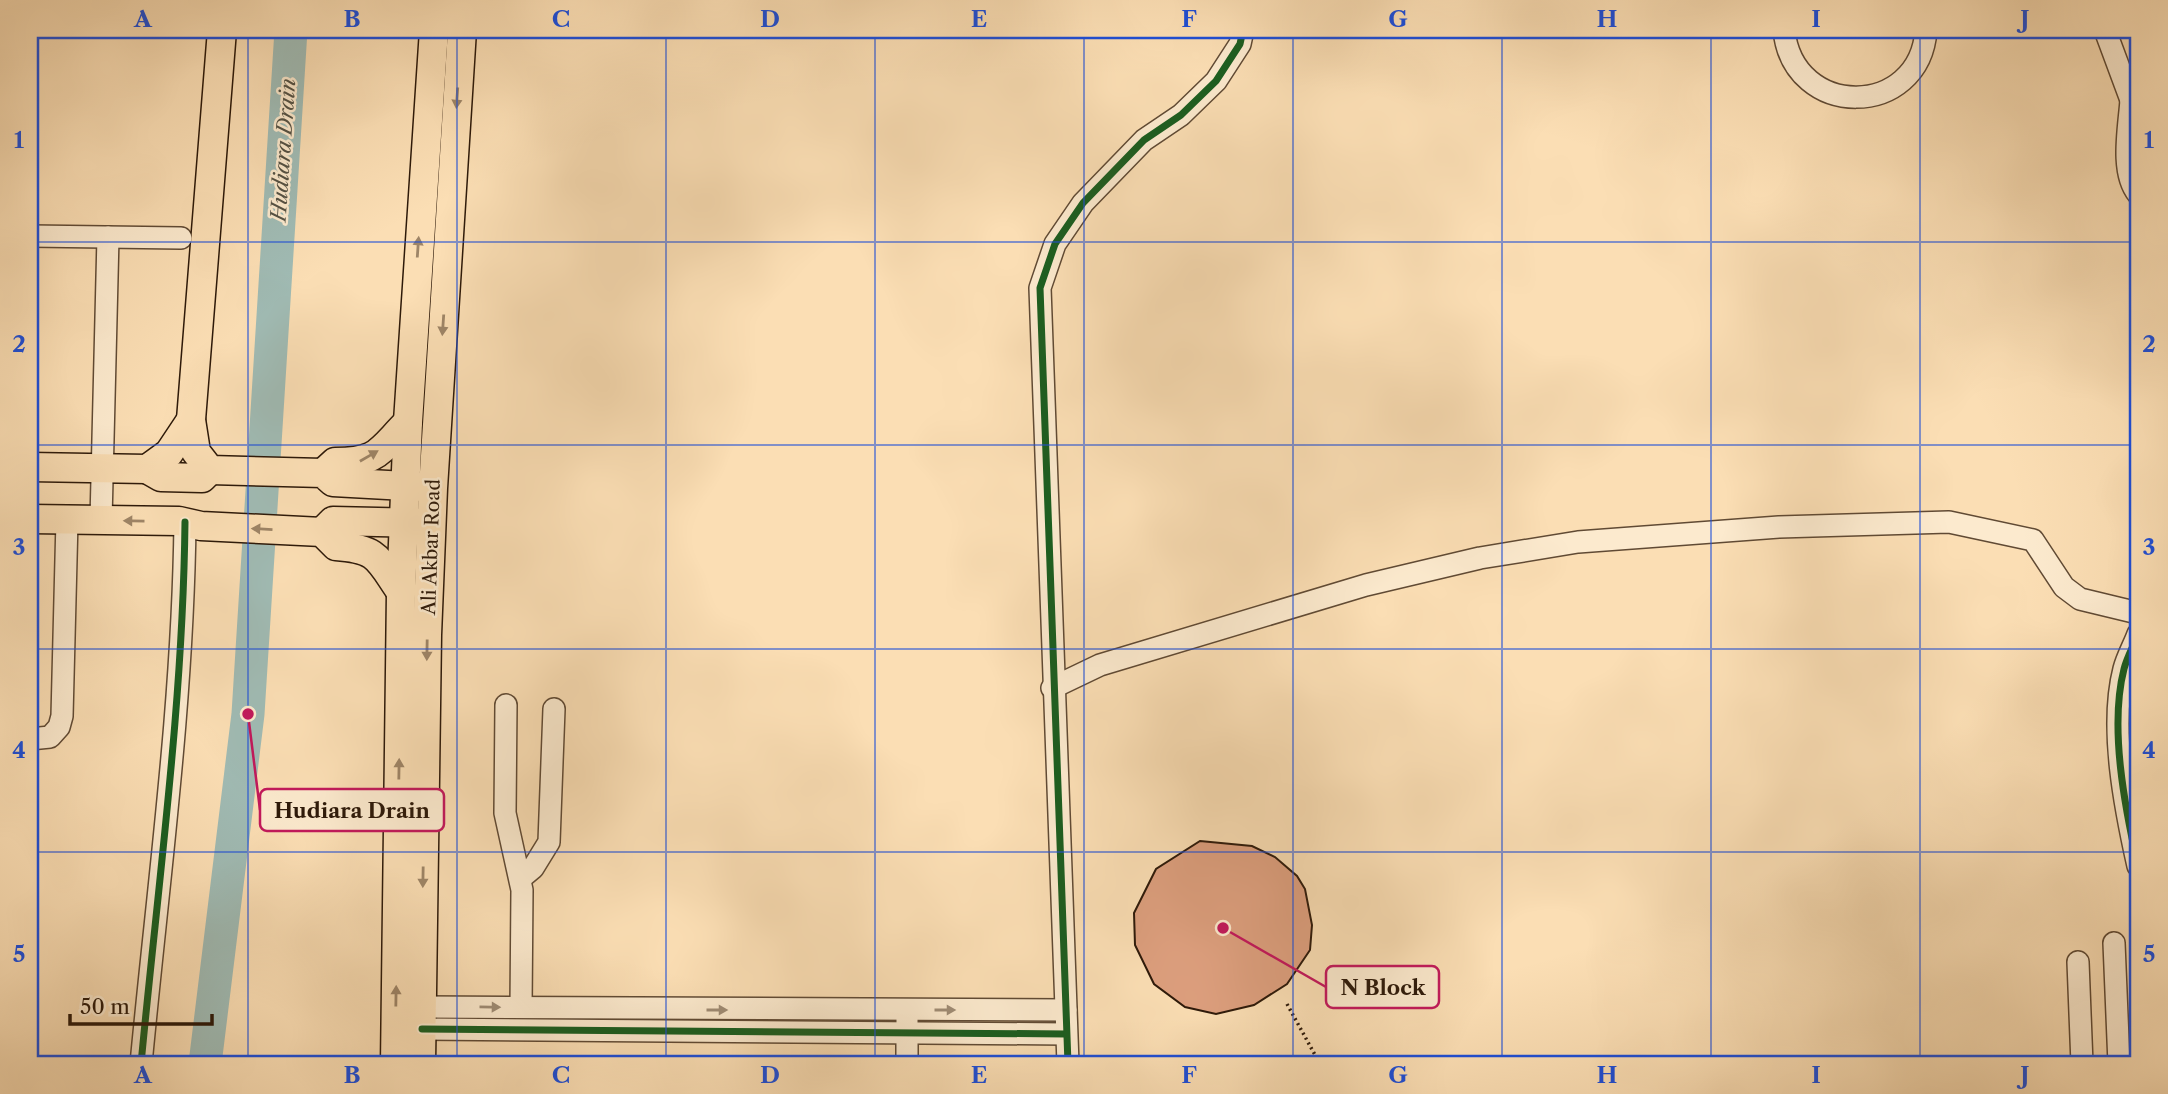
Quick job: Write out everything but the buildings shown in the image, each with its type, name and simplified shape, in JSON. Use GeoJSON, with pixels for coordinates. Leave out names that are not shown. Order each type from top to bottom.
{"type":"FeatureCollection","features":[{"type":"Feature","properties":{"kind":"main road"},"geometry":{"type":"LineString","coordinates":[[212,471],[196,452],[191,420],[222,30]]}},
{"type":"Feature","properties":{"kind":"main road","name":"Ali Akbar Road"},"geometry":{"type":"LineString","coordinates":[[419,487],[408,422],[434,30]]}},
{"type":"Feature","properties":{"kind":"main road","name":"Ali Akbar Road"},"geometry":{"type":"LineString","coordinates":[[421,1064],[419,487],[462,30]]}},
{"type":"Feature","properties":{"kind":"main road"},"geometry":{"type":"LineString","coordinates":[[147,469],[169,453],[191,420]]}},
{"type":"Feature","properties":{"kind":"main road"},"geometry":{"type":"LineString","coordinates":[[30,467],[147,469],[161,477],[176,478],[202,478],[212,471],[323,472],[335,462],[362,462],[372,458],[408,422]]}},
{"type":"Feature","properties":{"kind":"main road"},"geometry":{"type":"LineString","coordinates":[[323,472],[333,482],[419,487]]}},
{"type":"Feature","properties":{"kind":"main road"},"geometry":{"type":"LineString","coordinates":[[176,478],[187,523]]}},
{"type":"Feature","properties":{"kind":"main road"},"geometry":{"type":"LineString","coordinates":[[30,519],[187,523],[322,533],[336,546],[361,548],[375,555],[401,592]]}},
{"type":"Feature","properties":{"kind":"main road"},"geometry":{"type":"LineString","coordinates":[[322,533],[333,521],[418,523]]}},
{"type":"Feature","properties":{"kind":"main road","name":"Ali Akbar Road"},"geometry":{"type":"LineString","coordinates":[[394,1064],[401,592],[418,523]]}},
{"type":"Feature","properties":{"kind":"street"},"geometry":{"type":"LineString","coordinates":[[1068,1064],[1052,688],[1040,288],[1055,244],[1083,203],[1144,139],[1181,115],[1216,81],[1240,44],[1243,30]]}},
{"type":"Feature","properties":{"kind":"street"},"geometry":{"type":"LineString","coordinates":[[1784,30],[1789,54],[1804,77],[1826,92],[1852,98],[1879,94],[1902,80],[1918,59],[1926,30]]}},
{"type":"Feature","properties":{"kind":"street"},"geometry":{"type":"LineString","coordinates":[[2105,30],[2134,104],[2129,173],[2132,187],[2138,194]]}},
{"type":"Feature","properties":{"kind":"street"},"geometry":{"type":"LineString","coordinates":[[30,236],[181,239]]}},
{"type":"Feature","properties":{"kind":"street"},"geometry":{"type":"LineString","coordinates":[[102,520],[108,237]]}},
{"type":"Feature","properties":{"kind":"street"},"geometry":{"type":"LineString","coordinates":[[30,739],[50,737],[59,727],[62,716],[67,520]]}},
{"type":"Feature","properties":{"kind":"street"},"geometry":{"type":"LineString","coordinates":[[1052,688],[1100,665],[1366,585],[1479,558],[1578,542],[1765,528],[1949,522],[2033,540],[2064,587],[2080,599],[2138,613]]}},
{"type":"Feature","properties":{"kind":"street"},"geometry":{"type":"LineString","coordinates":[[141,1064],[173,761],[187,523]]}},
{"type":"Feature","properties":{"kind":"street"},"geometry":{"type":"LineString","coordinates":[[2138,634],[2124,669],[2118,736],[2126,812],[2138,866]]}},
{"type":"Feature","properties":{"kind":"street"},"geometry":{"type":"LineString","coordinates":[[506,705],[505,813],[508,838],[521,878],[521,1007]]}},
{"type":"Feature","properties":{"kind":"street"},"geometry":{"type":"LineString","coordinates":[[521,878],[533,868],[549,842],[554,709]]}},
{"type":"Feature","properties":{"kind":"street"},"geometry":{"type":"LineString","coordinates":[[2114,943],[2119,1064]]}},
{"type":"Feature","properties":{"kind":"street"},"geometry":{"type":"LineString","coordinates":[[2078,962],[2082,1064]]}},
{"type":"Feature","properties":{"kind":"street"},"geometry":{"type":"LineString","coordinates":[[2079,1006],[2117,1005]]}},
{"type":"Feature","properties":{"kind":"street"},"geometry":{"type":"LineString","coordinates":[[422,1018],[521,1007],[907,1021],[1066,1034]]}},
{"type":"Feature","properties":{"kind":"street"},"geometry":{"type":"LineString","coordinates":[[422,1018],[907,1021],[1066,1010]]}},
{"type":"Feature","properties":{"kind":"street"},"geometry":{"type":"LineString","coordinates":[[907,1021],[907,1064]]}},
{"type":"Feature","properties":{"kind":"path"},"geometry":{"type":"LineString","coordinates":[[1287,1004],[1320,1064]]}},
{"type":"Feature","properties":{"kind":"waterway","name":"Hudiara Drain"},"geometry":{"type":"LineString","coordinates":[[205,1064],[248,714],[291,30]]}},
{"type":"Feature","properties":{"kind":"cycle path"},"geometry":{"type":"LineString","coordinates":[[1068,1064],[1040,288],[1055,244],[1083,203],[1144,140],[1181,115],[1216,81],[1240,44],[1243,30]]}},
{"type":"Feature","properties":{"kind":"cycle path"},"geometry":{"type":"LineString","coordinates":[[141,1064],[175,726],[185,522]]}},
{"type":"Feature","properties":{"kind":"cycle path"},"geometry":{"type":"LineString","coordinates":[[2138,634],[2124,669],[2118,716],[2120,767],[2138,866]]}},
{"type":"Feature","properties":{"kind":"cycle path"},"geometry":{"type":"LineString","coordinates":[[422,1029],[1066,1034]]}},
{"type":"Feature","properties":{"kind":"place","name":"Hudiara Drain"},"geometry":{"type":"Point","coordinates":[248,714]}},
{"type":"Feature","properties":{"kind":"place","name":"N Block"},"geometry":{"type":"Point","coordinates":[1223,928]}}]}
